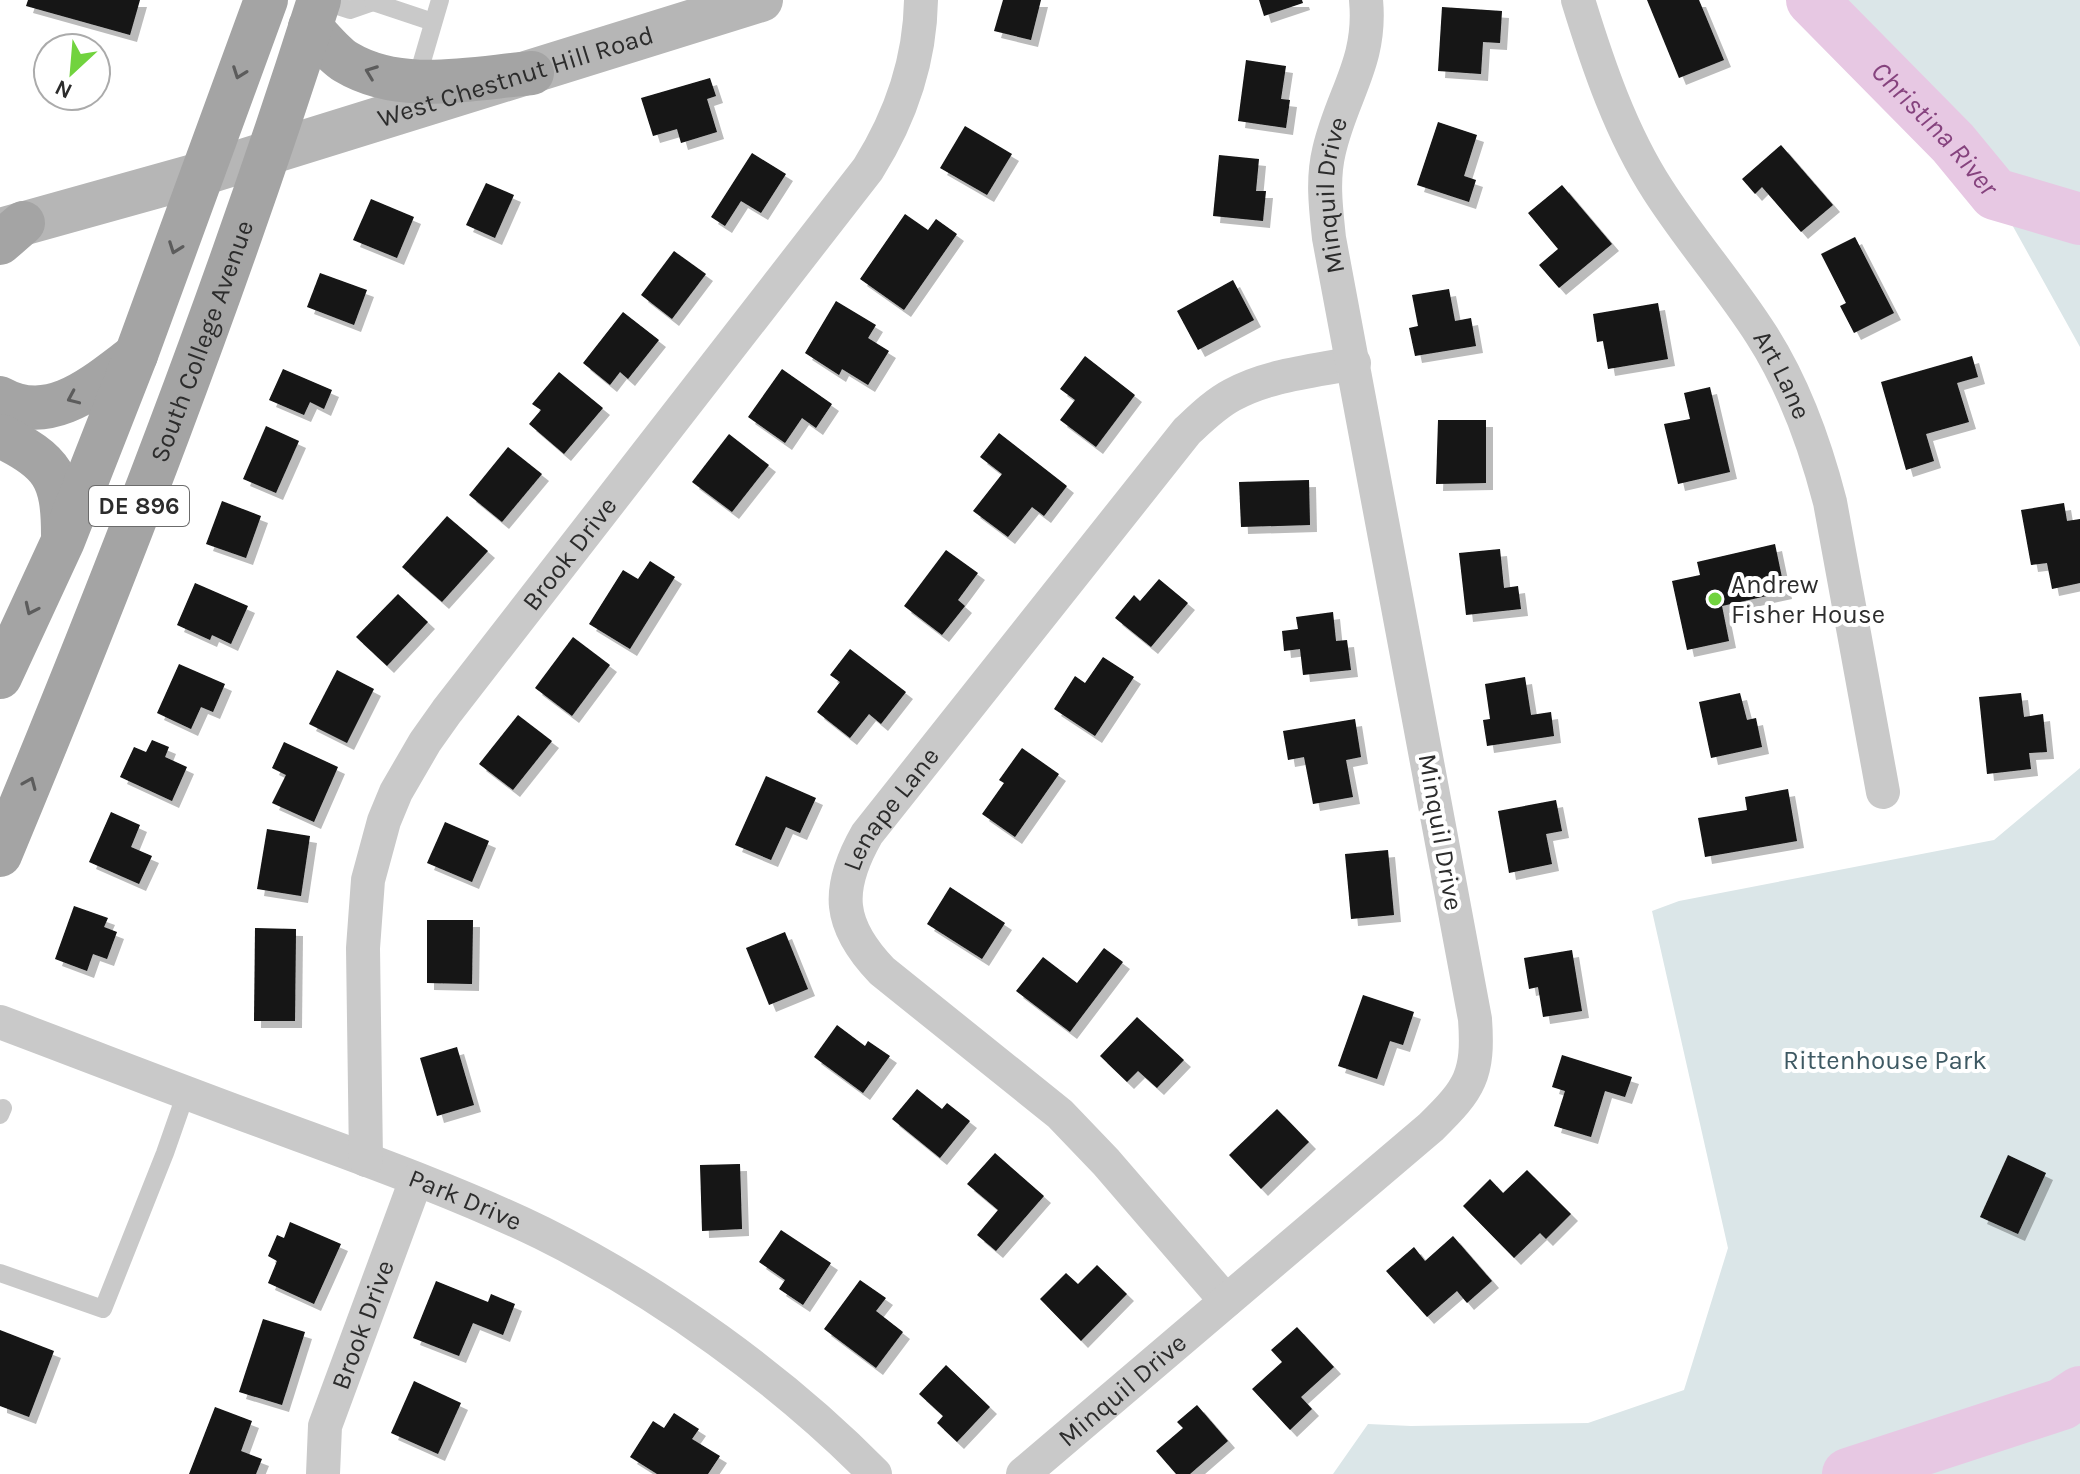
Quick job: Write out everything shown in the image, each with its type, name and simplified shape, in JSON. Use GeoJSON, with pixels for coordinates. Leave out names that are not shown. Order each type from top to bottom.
{"type":"FeatureCollection","features":[{"type":"Feature","properties":{"kind":"main road","name":"DE 896"},"geometry":{"type":"LineString","coordinates":[[0,677],[63,541],[136,355],[266,0]]}},
{"type":"Feature","properties":{"kind":"main road"},"geometry":{"type":"LineString","coordinates":[[316,9],[344,60],[378,76],[416,82],[532,73]]}},
{"type":"Feature","properties":{"kind":"main road","name":"South College Avenue"},"geometry":{"type":"LineString","coordinates":[[0,855],[92,634],[269,153],[316,9]]}},
{"type":"Feature","properties":{"kind":"main road"},"geometry":{"type":"LineString","coordinates":[[0,398],[11,405],[34,407],[64,404],[83,395],[136,355]]}},
{"type":"Feature","properties":{"kind":"main road"},"geometry":{"type":"LineString","coordinates":[[0,436],[18,444],[43,462],[59,485],[63,505],[63,541]]}},
{"type":"Feature","properties":{"kind":"street","name":"West Chestnut Hill Road"},"geometry":{"type":"LineString","coordinates":[[8,232],[761,0]]}},
{"type":"Feature","properties":{"kind":"street","name":"Brook Drive"},"geometry":{"type":"LineString","coordinates":[[366,1160],[364,914],[375,849],[396,792],[447,711],[868,169],[896,119],[905,92],[915,50],[921,0]]}},
{"type":"Feature","properties":{"kind":"street","name":"Minquil Drive"},"geometry":{"type":"LineString","coordinates":[[1023,1474],[1449,1109],[1464,1093],[1473,1072],[1477,1046],[1472,1003],[1329,238],[1325,176],[1338,120],[1366,46],[1366,0]]}},
{"type":"Feature","properties":{"kind":"street","name":"Art Lane"},"geometry":{"type":"LineString","coordinates":[[1578,0],[1589,36],[1634,146],[1658,189],[1762,335],[1802,414],[1819,459],[1830,502],[1883,792]]}},
{"type":"Feature","properties":{"kind":"street","name":"Lenape Lane"},"geometry":{"type":"LineString","coordinates":[[1226,1301],[1106,1162],[1060,1114],[882,971],[863,951],[852,932],[845,891],[848,871],[867,834],[1187,431],[1231,395],[1257,384],[1354,363]]}},
{"type":"Feature","properties":{"kind":"street","name":"Park Drive"},"geometry":{"type":"LineString","coordinates":[[0,1022],[366,1160],[541,1233],[639,1288],[736,1355],[875,1474]]}},
{"type":"Feature","properties":{"kind":"street","name":"Brook Drive"},"geometry":{"type":"LineString","coordinates":[[323,1474],[325,1426],[416,1180]]}},
{"type":"Feature","properties":{"kind":"lane"},"geometry":{"type":"LineString","coordinates":[[416,82],[440,0]]}},
{"type":"Feature","properties":{"kind":"lane"},"geometry":{"type":"LineString","coordinates":[[316,9],[350,10],[373,1],[398,5],[433,22]]}},
{"type":"Feature","properties":{"kind":"lane"},"geometry":{"type":"LineString","coordinates":[[0,1273],[103,1309],[186,1093]]}},
{"type":"Feature","properties":{"kind":"green space"},"geometry":{"type":"Polygon","coordinates":[[[1812,0],[2080,0],[2080,347],[1995,194],[1952,143],[1812,0]]]}},
{"type":"Feature","properties":{"kind":"green space","name":"Rittenhouse Park"},"geometry":{"type":"Polygon","coordinates":[[[2080,768],[2080,1474],[1333,1474],[1368,1424],[1588,1423],[1684,1390],[1728,1248],[1652,911],[1679,901],[1994,840],[2080,768]]]}},
{"type":"Feature","properties":{"kind":"building"},"geometry":{"type":"Polygon","coordinates":[[[28,0],[140,0],[130,35],[26,6],[28,0]]]}},
{"type":"Feature","properties":{"kind":"building"},"geometry":{"type":"Polygon","coordinates":[[[1003,0],[1041,0],[1031,40],[994,31],[1003,0]]]}},
{"type":"Feature","properties":{"kind":"building"},"geometry":{"type":"Polygon","coordinates":[[[1259,0],[1302,0],[1303,3],[1264,16],[1259,0]]]}},
{"type":"Feature","properties":{"kind":"building"},"geometry":{"type":"Polygon","coordinates":[[[1647,0],[1699,0],[1724,60],[1679,78],[1647,0]]]}},
{"type":"Feature","properties":{"kind":"building"},"geometry":{"type":"Polygon","coordinates":[[[1442,7],[1502,11],[1500,43],[1483,42],[1481,74],[1438,71],[1442,7]]]}},
{"type":"Feature","properties":{"kind":"building"},"geometry":{"type":"Polygon","coordinates":[[[1246,60],[1286,66],[1281,99],[1290,100],[1286,128],[1238,121],[1246,60]]]}},
{"type":"Feature","properties":{"kind":"building"},"geometry":{"type":"Polygon","coordinates":[[[710,78],[716,96],[707,99],[717,132],[681,143],[677,129],[653,136],[641,98],[710,78]]]}},
{"type":"Feature","properties":{"kind":"building"},"geometry":{"type":"Polygon","coordinates":[[[1438,122],[1477,135],[1464,176],[1476,180],[1469,202],[1417,185],[1438,122]]]}},
{"type":"Feature","properties":{"kind":"building"},"geometry":{"type":"Polygon","coordinates":[[[965,126],[1012,154],[987,195],[940,168],[965,126]]]}},
{"type":"Feature","properties":{"kind":"building"},"geometry":{"type":"Polygon","coordinates":[[[1781,145],[1833,205],[1801,232],[1762,187],[1755,194],[1742,179],[1781,145]]]}},
{"type":"Feature","properties":{"kind":"building"},"geometry":{"type":"Polygon","coordinates":[[[752,153],[786,174],[761,213],[741,201],[725,226],[711,217],[752,153]]]}},
{"type":"Feature","properties":{"kind":"building"},"geometry":{"type":"Polygon","coordinates":[[[1219,155],[1259,159],[1256,191],[1266,191],[1263,221],[1213,216],[1219,155]]]}},
{"type":"Feature","properties":{"kind":"building"},"geometry":{"type":"Polygon","coordinates":[[[486,183],[514,195],[495,238],[466,225],[486,183]]]}},
{"type":"Feature","properties":{"kind":"building"},"geometry":{"type":"Polygon","coordinates":[[[1562,185],[1612,244],[1559,288],[1539,265],[1558,249],[1528,213],[1562,185]]]}},
{"type":"Feature","properties":{"kind":"building"},"geometry":{"type":"Polygon","coordinates":[[[371,199],[414,217],[397,258],[353,240],[371,199]]]}},
{"type":"Feature","properties":{"kind":"building"},"geometry":{"type":"Polygon","coordinates":[[[905,214],[928,230],[936,219],[957,234],[904,310],[860,279],[905,214]]]}},
{"type":"Feature","properties":{"kind":"building"},"geometry":{"type":"Polygon","coordinates":[[[1855,237],[1894,313],[1854,333],[1840,306],[1846,303],[1821,254],[1855,237]]]}},
{"type":"Feature","properties":{"kind":"building"},"geometry":{"type":"Polygon","coordinates":[[[674,251],[706,274],[672,319],[641,295],[674,251]]]}},
{"type":"Feature","properties":{"kind":"building"},"geometry":{"type":"Polygon","coordinates":[[[320,273],[367,290],[354,325],[307,307],[320,273]]]}},
{"type":"Feature","properties":{"kind":"building"},"geometry":{"type":"Polygon","coordinates":[[[1233,280],[1254,320],[1198,350],[1177,311],[1233,280]]]}},
{"type":"Feature","properties":{"kind":"building"},"geometry":{"type":"Polygon","coordinates":[[[1449,289],[1455,321],[1471,318],[1476,346],[1415,356],[1409,328],[1418,326],[1412,295],[1449,289]]]}},
{"type":"Feature","properties":{"kind":"building"},"geometry":{"type":"Polygon","coordinates":[[[836,301],[876,325],[868,338],[889,351],[868,385],[842,369],[839,375],[805,353],[836,301]]]}},
{"type":"Feature","properties":{"kind":"building"},"geometry":{"type":"Polygon","coordinates":[[[1658,303],[1668,359],[1608,369],[1603,341],[1597,342],[1593,314],[1658,303]]]}},
{"type":"Feature","properties":{"kind":"building"},"geometry":{"type":"Polygon","coordinates":[[[623,312],[659,340],[628,379],[620,372],[610,385],[583,363],[623,312]]]}},
{"type":"Feature","properties":{"kind":"building"},"geometry":{"type":"Polygon","coordinates":[[[1085,356],[1135,395],[1096,447],[1060,420],[1075,400],[1060,389],[1085,356]]]}},
{"type":"Feature","properties":{"kind":"building"},"geometry":{"type":"Polygon","coordinates":[[[1972,356],[1978,377],[1957,383],[1969,422],[1926,434],[1934,461],[1906,470],[1881,382],[1972,356]]]}},
{"type":"Feature","properties":{"kind":"building"},"geometry":{"type":"Polygon","coordinates":[[[283,369],[332,390],[324,409],[310,402],[304,415],[269,400],[283,369]]]}},
{"type":"Feature","properties":{"kind":"building"},"geometry":{"type":"Polygon","coordinates":[[[782,369],[832,404],[816,428],[802,418],[785,443],[748,417],[782,369]]]}},
{"type":"Feature","properties":{"kind":"building"},"geometry":{"type":"Polygon","coordinates":[[[559,372],[603,408],[564,454],[529,424],[541,410],[532,404],[559,372]]]}},
{"type":"Feature","properties":{"kind":"building"},"geometry":{"type":"Polygon","coordinates":[[[1710,387],[1730,472],[1678,484],[1664,424],[1690,419],[1684,393],[1710,387]]]}},
{"type":"Feature","properties":{"kind":"building"},"geometry":{"type":"Polygon","coordinates":[[[1438,420],[1486,420],[1486,483],[1436,484],[1438,420]]]}},
{"type":"Feature","properties":{"kind":"building"},"geometry":{"type":"Polygon","coordinates":[[[266,426],[299,441],[276,493],[243,479],[266,426]]]}},
{"type":"Feature","properties":{"kind":"building"},"geometry":{"type":"Polygon","coordinates":[[[999,433],[1067,486],[1044,516],[1032,507],[1008,537],[973,511],[1002,474],[980,457],[999,433]]]}},
{"type":"Feature","properties":{"kind":"building"},"geometry":{"type":"Polygon","coordinates":[[[729,434],[769,465],[732,512],[692,482],[729,434]]]}},
{"type":"Feature","properties":{"kind":"building"},"geometry":{"type":"Polygon","coordinates":[[[508,447],[542,474],[502,522],[469,495],[508,447]]]}},
{"type":"Feature","properties":{"kind":"building"},"geometry":{"type":"Polygon","coordinates":[[[1309,480],[1310,525],[1241,527],[1239,482],[1309,480]]]}},
{"type":"Feature","properties":{"kind":"building"},"geometry":{"type":"Polygon","coordinates":[[[222,501],[261,516],[246,558],[206,544],[222,501]]]}},
{"type":"Feature","properties":{"kind":"building"},"geometry":{"type":"Polygon","coordinates":[[[2064,503],[2067,521],[2080,519],[2080,583],[2052,589],[2047,563],[2031,565],[2021,510],[2064,503]]]}},
{"type":"Feature","properties":{"kind":"building"},"geometry":{"type":"Polygon","coordinates":[[[447,516],[488,551],[442,602],[402,567],[447,516]]]}},
{"type":"Feature","properties":{"kind":"building","name":"Andrew Fisher House"},"geometry":{"type":"Polygon","coordinates":[[[1775,544],[1785,592],[1722,606],[1729,641],[1687,650],[1672,581],[1700,575],[1697,562],[1775,544]]]}},
{"type":"Feature","properties":{"kind":"building"},"geometry":{"type":"Polygon","coordinates":[[[1500,549],[1504,588],[1518,586],[1521,609],[1466,615],[1459,553],[1500,549]]]}},
{"type":"Feature","properties":{"kind":"building"},"geometry":{"type":"Polygon","coordinates":[[[946,550],[978,573],[958,600],[965,606],[942,635],[904,606],[946,550]]]}},
{"type":"Feature","properties":{"kind":"building"},"geometry":{"type":"Polygon","coordinates":[[[650,561],[675,577],[630,649],[589,624],[623,570],[638,579],[650,561]]]}},
{"type":"Feature","properties":{"kind":"building"},"geometry":{"type":"Polygon","coordinates":[[[1159,579],[1188,603],[1151,647],[1115,618],[1134,595],[1140,601],[1159,579]]]}},
{"type":"Feature","properties":{"kind":"building"},"geometry":{"type":"Polygon","coordinates":[[[195,583],[248,606],[231,644],[212,635],[210,640],[177,625],[195,583]]]}},
{"type":"Feature","properties":{"kind":"building"},"geometry":{"type":"Polygon","coordinates":[[[398,594],[428,622],[387,666],[356,637],[398,594]]]}},
{"type":"Feature","properties":{"kind":"building"},"geometry":{"type":"Polygon","coordinates":[[[1333,612],[1336,641],[1347,640],[1351,670],[1303,675],[1300,649],[1284,651],[1282,631],[1298,629],[1296,617],[1333,612]]]}},
{"type":"Feature","properties":{"kind":"building"},"geometry":{"type":"Polygon","coordinates":[[[573,637],[610,665],[572,716],[535,688],[573,637]]]}},
{"type":"Feature","properties":{"kind":"building"},"geometry":{"type":"Polygon","coordinates":[[[850,649],[906,692],[881,724],[869,714],[850,738],[817,712],[840,682],[830,675],[850,649]]]}},
{"type":"Feature","properties":{"kind":"building"},"geometry":{"type":"Polygon","coordinates":[[[1103,657],[1134,677],[1095,736],[1054,709],[1075,676],[1085,683],[1103,657]]]}},
{"type":"Feature","properties":{"kind":"building"},"geometry":{"type":"Polygon","coordinates":[[[179,664],[225,684],[213,712],[201,707],[191,729],[157,713],[179,664]]]}},
{"type":"Feature","properties":{"kind":"building"},"geometry":{"type":"Polygon","coordinates":[[[337,670],[374,689],[347,743],[309,724],[337,670]]]}},
{"type":"Feature","properties":{"kind":"building"},"geometry":{"type":"Polygon","coordinates":[[[1525,677],[1531,715],[1551,712],[1554,736],[1487,746],[1483,720],[1490,719],[1485,684],[1525,677]]]}},
{"type":"Feature","properties":{"kind":"building"},"geometry":{"type":"Polygon","coordinates":[[[1740,693],[1747,720],[1756,718],[1762,747],[1711,758],[1699,702],[1740,693]]]}},
{"type":"Feature","properties":{"kind":"building"},"geometry":{"type":"Polygon","coordinates":[[[2021,693],[2024,717],[2043,714],[2047,752],[2029,753],[2031,769],[1987,774],[1979,697],[2021,693]]]}},
{"type":"Feature","properties":{"kind":"building"},"geometry":{"type":"Polygon","coordinates":[[[518,715],[552,741],[513,790],[479,764],[518,715]]]}},
{"type":"Feature","properties":{"kind":"building"},"geometry":{"type":"Polygon","coordinates":[[[1355,719],[1361,757],[1346,760],[1353,797],[1313,804],[1304,757],[1288,760],[1283,731],[1355,719]]]}},
{"type":"Feature","properties":{"kind":"building"},"geometry":{"type":"Polygon","coordinates":[[[152,740],[169,747],[165,757],[187,767],[172,801],[120,777],[134,747],[146,752],[152,740]]]}},
{"type":"Feature","properties":{"kind":"building"},"geometry":{"type":"Polygon","coordinates":[[[284,742],[338,767],[314,822],[272,803],[286,775],[272,768],[284,742]]]}},
{"type":"Feature","properties":{"kind":"building"},"geometry":{"type":"Polygon","coordinates":[[[1022,748],[1059,774],[1015,837],[982,814],[1004,783],[999,780],[1022,748]]]}},
{"type":"Feature","properties":{"kind":"building"},"geometry":{"type":"Polygon","coordinates":[[[766,776],[816,798],[800,833],[786,827],[771,860],[735,845],[766,776]]]}},
{"type":"Feature","properties":{"kind":"building"},"geometry":{"type":"Polygon","coordinates":[[[1788,789],[1797,841],[1705,857],[1698,818],[1747,810],[1745,797],[1788,789]]]}},
{"type":"Feature","properties":{"kind":"building"},"geometry":{"type":"Polygon","coordinates":[[[1556,800],[1562,831],[1546,834],[1552,864],[1509,873],[1498,811],[1556,800]]]}},
{"type":"Feature","properties":{"kind":"building"},"geometry":{"type":"Polygon","coordinates":[[[111,812],[140,825],[131,847],[152,856],[139,884],[89,862],[111,812]]]}},
{"type":"Feature","properties":{"kind":"building"},"geometry":{"type":"Polygon","coordinates":[[[445,822],[489,841],[472,882],[427,863],[445,822]]]}},
{"type":"Feature","properties":{"kind":"building"},"geometry":{"type":"Polygon","coordinates":[[[267,829],[310,836],[301,896],[257,889],[267,829]]]}},
{"type":"Feature","properties":{"kind":"building"},"geometry":{"type":"Polygon","coordinates":[[[1388,850],[1394,915],[1351,919],[1345,854],[1388,850]]]}},
{"type":"Feature","properties":{"kind":"building"},"geometry":{"type":"Polygon","coordinates":[[[950,887],[1005,923],[982,959],[927,924],[950,887]]]}},
{"type":"Feature","properties":{"kind":"building"},"geometry":{"type":"Polygon","coordinates":[[[74,906],[108,918],[104,927],[117,932],[107,959],[93,954],[87,971],[55,959],[74,906]]]}},
{"type":"Feature","properties":{"kind":"building"},"geometry":{"type":"Polygon","coordinates":[[[427,920],[473,920],[472,984],[427,983],[427,920]]]}},
{"type":"Feature","properties":{"kind":"building"},"geometry":{"type":"Polygon","coordinates":[[[255,928],[296,929],[295,1021],[254,1021],[255,928]]]}},
{"type":"Feature","properties":{"kind":"building"},"geometry":{"type":"Polygon","coordinates":[[[785,932],[808,989],[769,1005],[746,948],[785,932]]]}},
{"type":"Feature","properties":{"kind":"building"},"geometry":{"type":"Polygon","coordinates":[[[1104,948],[1123,962],[1070,1032],[1016,991],[1043,957],[1077,983],[1104,948]]]}},
{"type":"Feature","properties":{"kind":"building"},"geometry":{"type":"Polygon","coordinates":[[[1572,950],[1582,1011],[1543,1017],[1538,987],[1529,989],[1524,958],[1572,950]]]}},
{"type":"Feature","properties":{"kind":"building"},"geometry":{"type":"Polygon","coordinates":[[[1363,995],[1414,1012],[1403,1045],[1390,1041],[1377,1079],[1338,1066],[1363,995]]]}},
{"type":"Feature","properties":{"kind":"building"},"geometry":{"type":"Polygon","coordinates":[[[1137,1017],[1184,1060],[1157,1088],[1138,1071],[1127,1082],[1100,1056],[1137,1017]]]}},
{"type":"Feature","properties":{"kind":"building"},"geometry":{"type":"Polygon","coordinates":[[[837,1025],[865,1046],[868,1041],[890,1056],[863,1093],[814,1057],[837,1025]]]}},
{"type":"Feature","properties":{"kind":"building"},"geometry":{"type":"Polygon","coordinates":[[[457,1047],[474,1105],[437,1116],[420,1058],[457,1047]]]}},
{"type":"Feature","properties":{"kind":"building"},"geometry":{"type":"Polygon","coordinates":[[[1562,1055],[1632,1077],[1625,1097],[1605,1091],[1591,1137],[1554,1126],[1565,1091],[1552,1087],[1562,1055]]]}},
{"type":"Feature","properties":{"kind":"building"},"geometry":{"type":"Polygon","coordinates":[[[917,1089],[942,1109],[947,1103],[970,1121],[940,1158],[892,1119],[917,1089]]]}},
{"type":"Feature","properties":{"kind":"building"},"geometry":{"type":"Polygon","coordinates":[[[1277,1109],[1309,1142],[1261,1189],[1229,1155],[1277,1109]]]}},
{"type":"Feature","properties":{"kind":"building"},"geometry":{"type":"Polygon","coordinates":[[[995,1153],[1044,1196],[996,1251],[977,1235],[998,1210],[967,1184],[995,1153]]]}},
{"type":"Feature","properties":{"kind":"building"},"geometry":{"type":"Polygon","coordinates":[[[2008,1155],[2046,1173],[2018,1234],[1980,1217],[2008,1155]]]}},
{"type":"Feature","properties":{"kind":"building"},"geometry":{"type":"Polygon","coordinates":[[[740,1164],[742,1229],[702,1231],[700,1165],[740,1164]]]}},
{"type":"Feature","properties":{"kind":"building"},"geometry":{"type":"Polygon","coordinates":[[[1527,1170],[1571,1214],[1546,1239],[1540,1233],[1514,1258],[1463,1206],[1490,1179],[1503,1193],[1527,1170]]]}},
{"type":"Feature","properties":{"kind":"building"},"geometry":{"type":"Polygon","coordinates":[[[290,1222],[341,1244],[314,1304],[268,1283],[277,1261],[268,1256],[277,1235],[284,1238],[290,1222]]]}},
{"type":"Feature","properties":{"kind":"building"},"geometry":{"type":"Polygon","coordinates":[[[781,1230],[831,1263],[803,1305],[779,1289],[785,1280],[759,1262],[781,1230]]]}},
{"type":"Feature","properties":{"kind":"building"},"geometry":{"type":"Polygon","coordinates":[[[1453,1236],[1492,1281],[1467,1303],[1457,1291],[1427,1317],[1386,1271],[1414,1247],[1425,1261],[1453,1236]]]}},
{"type":"Feature","properties":{"kind":"building"},"geometry":{"type":"Polygon","coordinates":[[[1097,1265],[1127,1294],[1081,1341],[1040,1299],[1066,1273],[1078,1284],[1097,1265]]]}},
{"type":"Feature","properties":{"kind":"building"},"geometry":{"type":"Polygon","coordinates":[[[860,1280],[886,1298],[876,1311],[903,1332],[876,1368],[824,1329],[860,1280]]]}},
{"type":"Feature","properties":{"kind":"building"},"geometry":{"type":"Polygon","coordinates":[[[436,1281],[488,1302],[491,1294],[515,1304],[503,1335],[473,1323],[459,1356],[413,1338],[436,1281]]]}},
{"type":"Feature","properties":{"kind":"building"},"geometry":{"type":"Polygon","coordinates":[[[263,1319],[305,1332],[282,1405],[239,1392],[263,1319]]]}},
{"type":"Feature","properties":{"kind":"building"},"geometry":{"type":"Polygon","coordinates":[[[1297,1327],[1334,1367],[1301,1397],[1312,1409],[1290,1430],[1252,1389],[1282,1362],[1271,1350],[1297,1327]]]}},
{"type":"Feature","properties":{"kind":"building"},"geometry":{"type":"Polygon","coordinates":[[[0,1330],[54,1351],[29,1417],[0,1406],[0,1330]]]}},
{"type":"Feature","properties":{"kind":"building"},"geometry":{"type":"Polygon","coordinates":[[[946,1365],[990,1407],[957,1442],[937,1423],[943,1416],[919,1394],[946,1365]]]}},
{"type":"Feature","properties":{"kind":"building"},"geometry":{"type":"Polygon","coordinates":[[[414,1381],[461,1403],[438,1454],[391,1433],[414,1381]]]}},
{"type":"Feature","properties":{"kind":"building"},"geometry":{"type":"Polygon","coordinates":[[[1197,1405],[1228,1441],[1190,1474],[1176,1474],[1156,1451],[1183,1428],[1177,1422],[1197,1405]]]}},
{"type":"Feature","properties":{"kind":"building"},"geometry":{"type":"Polygon","coordinates":[[[215,1407],[252,1421],[241,1451],[262,1459],[256,1474],[189,1474],[215,1407]]]}},
{"type":"Feature","properties":{"kind":"building"},"geometry":{"type":"Polygon","coordinates":[[[674,1413],[699,1429],[692,1439],[720,1456],[708,1474],[657,1474],[630,1457],[653,1421],[664,1428],[674,1413]]]}},
{"type":"Feature","properties":{"kind":"waterway","name":"Christina River"},"geometry":{"type":"LineString","coordinates":[[1812,0],[1953,143],[1995,194],[2080,219]]}},
{"type":"Feature","properties":{"kind":"waterway","name":"Christina River"},"geometry":{"type":"LineString","coordinates":[[1848,1474],[2062,1404],[2080,1392]]}},
{"type":"Feature","properties":{"kind":"place","name":"Andrew Fisher House"},"geometry":{"type":"Point","coordinates":[1715,599]}}]}
